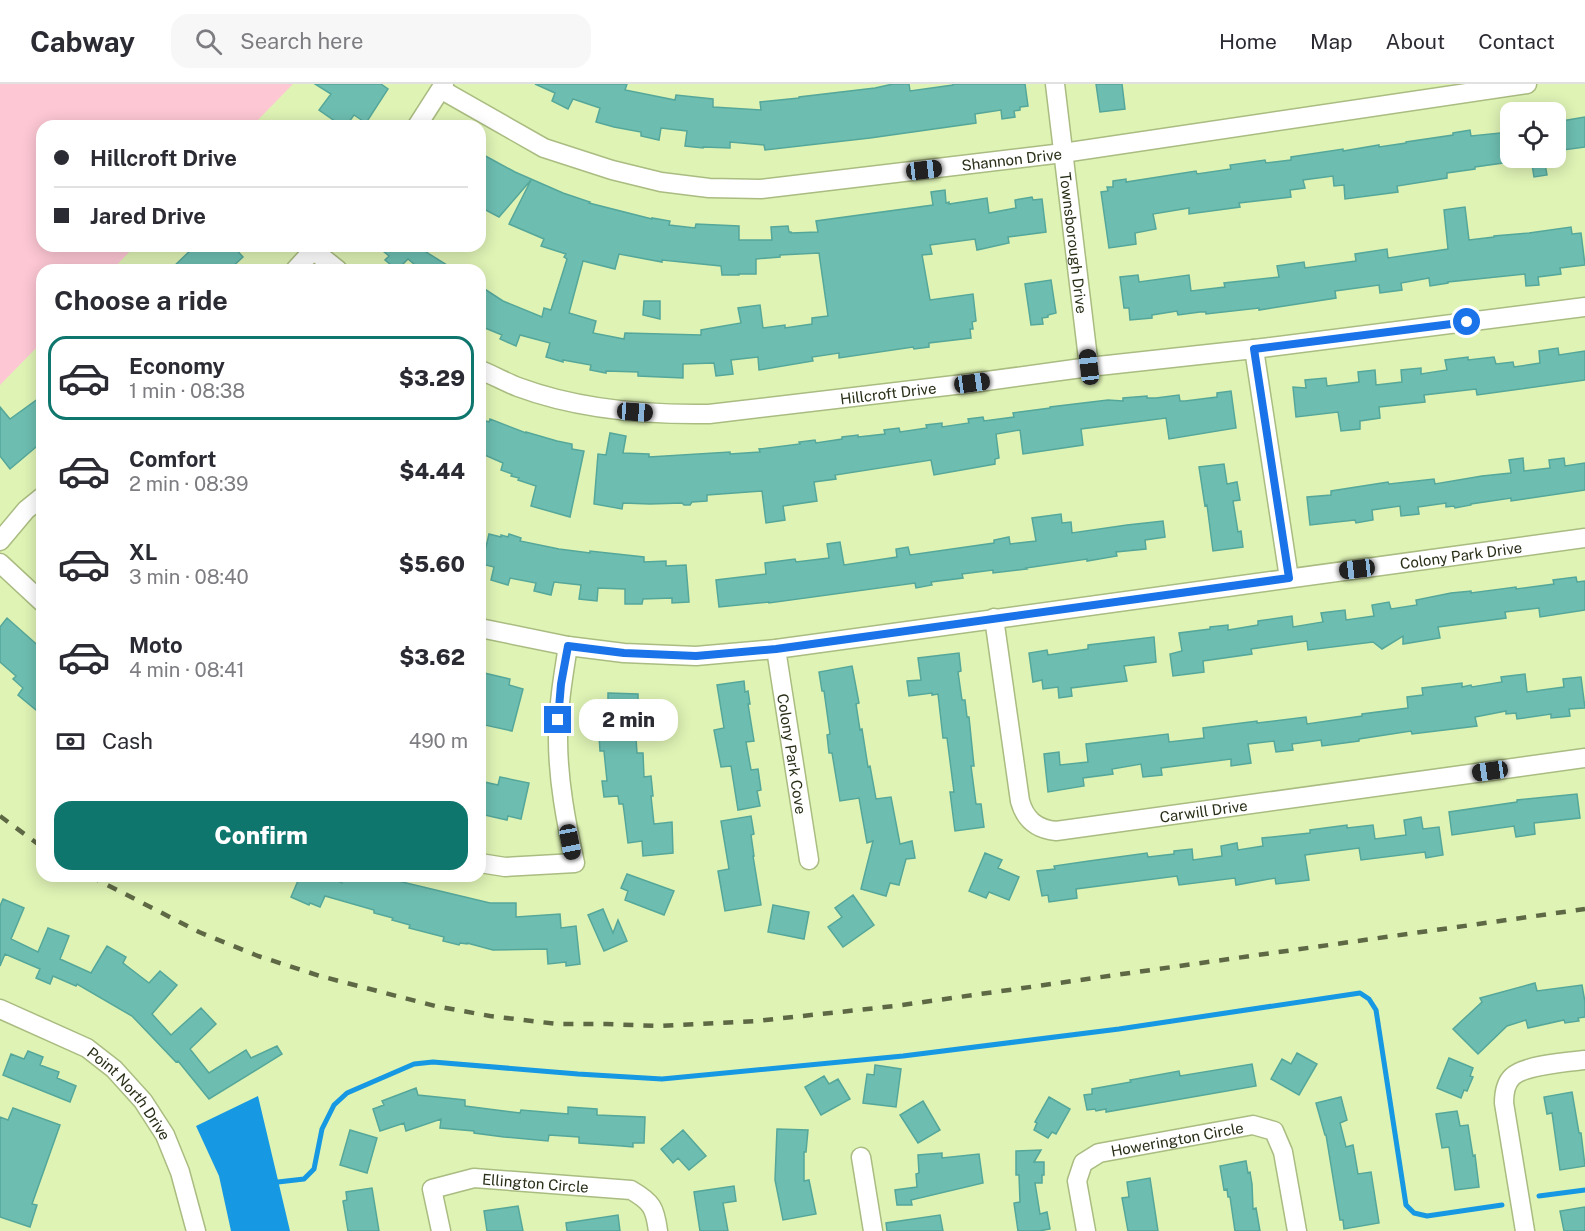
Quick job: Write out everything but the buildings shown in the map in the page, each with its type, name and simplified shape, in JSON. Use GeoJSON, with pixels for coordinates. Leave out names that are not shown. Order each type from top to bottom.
{"type":"FeatureCollection","features":[{"type":"Feature","properties":{"kind":"street","name":"Townsborough Drive"},"geometry":{"type":"LineString","coordinates":[[1055,84],[1089,367]]}},
{"type":"Feature","properties":{"kind":"street","name":"Shannon Drive"},"geometry":{"type":"LineString","coordinates":[[443,87],[544,148],[612,170],[661,182],[709,188],[761,189],[1063,153],[1500,86],[1527,84]]}},
{"type":"Feature","properties":{"kind":"street"},"geometry":{"type":"LineString","coordinates":[[421,120],[443,87]]}},
{"type":"Feature","properties":{"kind":"street"},"geometry":{"type":"LineString","coordinates":[[300,264],[311,252]]}},
{"type":"Feature","properties":{"kind":"street"},"geometry":{"type":"LineString","coordinates":[[319,252],[332,264]]}},
{"type":"Feature","properties":{"kind":"street","name":"Hillcroft Drive"},"geometry":{"type":"LineString","coordinates":[[486,373],[516,386],[579,403],[635,412],[671,415],[709,414],[1585,307]]}},
{"type":"Feature","properties":{"kind":"street"},"geometry":{"type":"LineString","coordinates":[[1254,349],[1289,578]]}},
{"type":"Feature","properties":{"kind":"street"},"geometry":{"type":"LineString","coordinates":[[0,541],[36,501]]}},
{"type":"Feature","properties":{"kind":"street","name":"Colony Park Drive"},"geometry":{"type":"LineString","coordinates":[[486,629],[568,646],[624,653],[696,656],[776,649],[1585,538]]}},
{"type":"Feature","properties":{"kind":"street"},"geometry":{"type":"LineString","coordinates":[[0,563],[36,596]]}},
{"type":"Feature","properties":{"kind":"street","name":"Carwill Drive"},"geometry":{"type":"LineString","coordinates":[[994,618],[1022,810],[1027,818],[1040,828],[1048,830],[1056,831],[1585,758]]}},
{"type":"Feature","properties":{"kind":"street"},"geometry":{"type":"LineString","coordinates":[[486,863],[505,867],[575,863],[566,820],[558,741],[561,684],[568,646]]}},
{"type":"Feature","properties":{"kind":"street","name":"Colony Park Cove"},"geometry":{"type":"LineString","coordinates":[[776,649],[809,860]]}},
{"type":"Feature","properties":{"kind":"street","name":"Point North Drive"},"geometry":{"type":"LineString","coordinates":[[0,1009],[87,1048],[114,1069],[143,1101],[165,1135],[180,1172],[196,1231]]}},
{"type":"Feature","properties":{"kind":"street"},"geometry":{"type":"LineString","coordinates":[[1525,1231],[1504,1103],[1504,1090],[1512,1077],[1524,1069],[1585,1060]]}},
{"type":"Feature","properties":{"kind":"street","name":"Howerington Circle"},"geometry":{"type":"LineString","coordinates":[[1086,1231],[1077,1181],[1083,1164],[1099,1153],[1253,1125],[1274,1131],[1283,1152],[1297,1231]]}},
{"type":"Feature","properties":{"kind":"street"},"geometry":{"type":"LineString","coordinates":[[861,1157],[873,1231]]}},
{"type":"Feature","properties":{"kind":"street","name":"Ellington Circle"},"geometry":{"type":"LineString","coordinates":[[441,1231],[432,1189],[474,1178],[631,1190],[646,1198],[656,1214],[658,1231]]}},
{"type":"Feature","properties":{"kind":"shaded area"},"geometry":{"type":"Polygon","coordinates":[[[0,84],[293,84],[258,120],[36,120],[36,252],[129,252],[118,264],[36,264],[36,348],[0,385],[0,84]]]}},
{"type":"Feature","properties":{"kind":"water"},"geometry":{"type":"Polygon","coordinates":[[[258,1096],[290,1231],[231,1231],[219,1176],[196,1126],[258,1096]]]}},
{"type":"Feature","properties":{"kind":"waterway"},"geometry":{"type":"LineString","coordinates":[[278,1182],[304,1179],[314,1169],[322,1129],[334,1105],[347,1093],[414,1064],[433,1062],[662,1079],[903,1056],[1119,1029],[1360,993],[1369,999],[1376,1010],[1406,1205],[1414,1213],[1427,1216],[1502,1205]]}},
{"type":"Feature","properties":{"kind":"waterway"},"geometry":{"type":"LineString","coordinates":[[1539,1196],[1585,1190]]}},
{"type":"Feature","properties":{"kind":"railway"},"geometry":{"type":"LineString","coordinates":[[0,816],[36,843]]}},
{"type":"Feature","properties":{"kind":"railway"},"geometry":{"type":"LineString","coordinates":[[102,882],[199,932],[258,956],[320,976],[435,1006],[490,1016],[557,1024],[658,1026],[756,1021],[895,1006],[1585,909]]}},
{"type":"Feature","properties":{"kind":"route"},"geometry":{"type":"LineString","coordinates":[[558,720],[561,684],[568,646],[624,653],[696,656],[776,649],[1289,578],[1254,349],[1467,322]]}}]}
